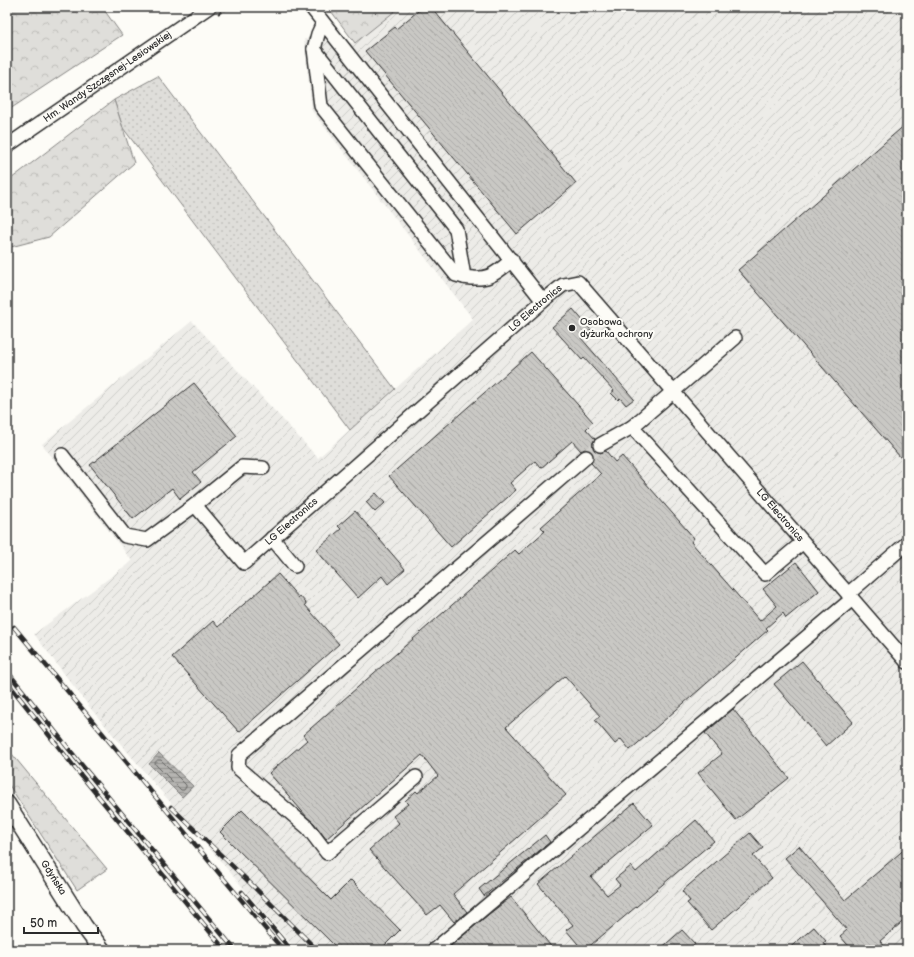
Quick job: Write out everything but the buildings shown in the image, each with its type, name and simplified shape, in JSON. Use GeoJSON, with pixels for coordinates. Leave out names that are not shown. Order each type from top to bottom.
{"type":"FeatureCollection","features":[{"type":"Feature","properties":{"kind":"main road","name":"Gdyńska"},"geometry":{"type":"LineString","coordinates":[[7,804],[84,926],[102,950]]}},
{"type":"Feature","properties":{"kind":"street","name":"Hm. Wandy Szczęsnej-Lesiowskiej"},"geometry":{"type":"LineString","coordinates":[[7,146],[209,7]]}},
{"type":"Feature","properties":{"kind":"street"},"geometry":{"type":"LineString","coordinates":[[312,7],[323,23],[544,301]]}},
{"type":"Feature","properties":{"kind":"street"},"geometry":{"type":"LineString","coordinates":[[323,23],[314,49],[321,106],[456,275],[478,279],[494,275],[512,260]]}},
{"type":"Feature","properties":{"kind":"street"},"geometry":{"type":"LineString","coordinates":[[314,49],[456,229],[464,277]]}},
{"type":"Feature","properties":{"kind":"street","name":"LG Electronics"},"geometry":{"type":"LineString","coordinates":[[195,505],[244,563],[544,301],[564,285],[578,282],[907,662]]}},
{"type":"Feature","properties":{"kind":"street"},"geometry":{"type":"LineString","coordinates":[[600,445],[632,427],[735,338]]}},
{"type":"Feature","properties":{"kind":"street"},"geometry":{"type":"LineString","coordinates":[[632,427],[765,574],[803,542]]}},
{"type":"Feature","properties":{"kind":"street"},"geometry":{"type":"LineString","coordinates":[[62,455],[125,536],[147,540],[195,505],[242,467],[263,468]]}},
{"type":"Feature","properties":{"kind":"street"},"geometry":{"type":"LineString","coordinates":[[416,777],[327,852],[308,828],[238,768],[239,755],[586,457]]}},
{"type":"Feature","properties":{"kind":"street"},"geometry":{"type":"LineString","coordinates":[[272,538],[295,566]]}},
{"type":"Feature","properties":{"kind":"street"},"geometry":{"type":"LineString","coordinates":[[434,950],[850,597],[907,543]]}},
{"type":"Feature","properties":{"kind":"shaded area"},"geometry":{"type":"Polygon","coordinates":[[[400,7],[907,7],[907,950],[296,950],[91,709],[34,634],[132,561],[42,444],[192,321],[318,458],[473,319],[312,111],[304,39],[355,43],[400,7]]]}},
{"type":"Feature","properties":{"kind":"green space"},"geometry":{"type":"Polygon","coordinates":[[[7,7],[102,7],[122,35],[7,111],[7,7]]]}},
{"type":"Feature","properties":{"kind":"green space"},"geometry":{"type":"Polygon","coordinates":[[[328,7],[400,7],[355,43],[328,7]]]}},
{"type":"Feature","properties":{"kind":"green space"},"geometry":{"type":"Polygon","coordinates":[[[158,76],[395,389],[350,430],[123,128],[114,100],[158,76]]]}},
{"type":"Feature","properties":{"kind":"green space"},"geometry":{"type":"Polygon","coordinates":[[[114,100],[134,163],[49,237],[7,248],[7,182],[114,100]]]}},
{"type":"Feature","properties":{"kind":"green space"},"geometry":{"type":"Polygon","coordinates":[[[7,748],[107,869],[77,890],[7,782],[7,748]]]}},
{"type":"Feature","properties":{"kind":"water"},"geometry":{"type":"Polygon","coordinates":[[[159,753],[193,786],[182,797],[149,764],[159,753]]]}},
{"type":"Feature","properties":{"kind":"tunnel"},"geometry":{"type":"LineString","coordinates":[[586,457],[600,445]]}},
{"type":"Feature","properties":{"kind":"railway"},"geometry":{"type":"LineString","coordinates":[[14,627],[283,950]]}},
{"type":"Feature","properties":{"kind":"railway"},"geometry":{"type":"LineString","coordinates":[[7,671],[80,763],[235,950]]}},
{"type":"Feature","properties":{"kind":"railway"},"geometry":{"type":"LineString","coordinates":[[7,682],[75,768],[225,950]]}},
{"type":"Feature","properties":{"kind":"railway"},"geometry":{"type":"LineString","coordinates":[[171,807],[317,950]]}},
{"type":"Feature","properties":{"kind":"railway"},"geometry":{"type":"LineString","coordinates":[[242,892],[291,950]]}},
{"type":"Feature","properties":{"kind":"place","name":"Osobowa dyżurka ochrony"},"geometry":{"type":"Point","coordinates":[572,328]}}]}
